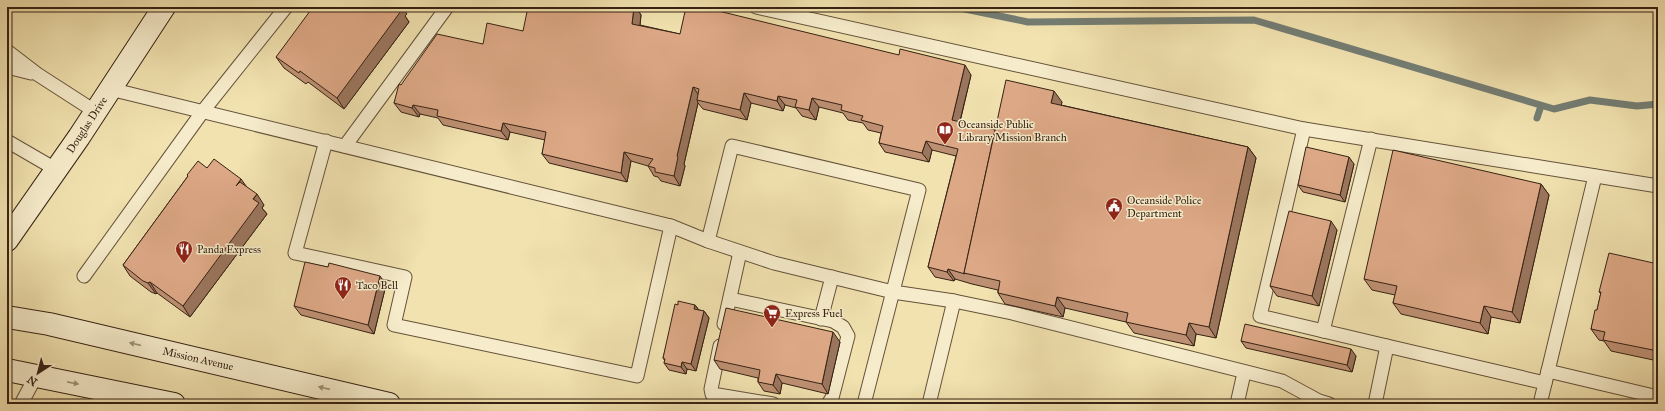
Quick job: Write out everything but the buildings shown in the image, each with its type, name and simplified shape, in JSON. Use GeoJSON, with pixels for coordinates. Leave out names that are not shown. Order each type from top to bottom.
{"type":"FeatureCollection","features":[{"type":"Feature","properties":{"kind":"main road","name":"Douglas Drive"},"geometry":{"type":"LineString","coordinates":[[7,240],[57,170],[164,7]]}},
{"type":"Feature","properties":{"kind":"main road","name":"Mission Avenue"},"geometry":{"type":"LineString","coordinates":[[7,317],[49,324],[389,404]]}},
{"type":"Feature","properties":{"kind":"main road"},"geometry":{"type":"LineString","coordinates":[[7,370],[174,404]]}},
{"type":"Feature","properties":{"kind":"lane"},"geometry":{"type":"LineString","coordinates":[[84,276],[202,111],[286,7]]}},
{"type":"Feature","properties":{"kind":"lane"},"geometry":{"type":"LineString","coordinates":[[346,146],[447,7]]}},
{"type":"Feature","properties":{"kind":"lane"},"geometry":{"type":"LineString","coordinates":[[756,7],[1304,129],[1658,186]]}},
{"type":"Feature","properties":{"kind":"lane"},"geometry":{"type":"LineString","coordinates":[[7,51],[37,74],[96,112]]}},
{"type":"Feature","properties":{"kind":"lane"},"geometry":{"type":"LineString","coordinates":[[7,67],[37,74]]}},
{"type":"Feature","properties":{"kind":"lane"},"geometry":{"type":"LineString","coordinates":[[110,89],[671,226],[708,241],[774,263],[893,292],[1012,313],[1244,373],[1282,381],[1300,398],[1329,404]]}},
{"type":"Feature","properties":{"kind":"lane"},"geometry":{"type":"LineString","coordinates":[[1304,129],[1260,316],[1387,346],[1658,398]]}},
{"type":"Feature","properties":{"kind":"lane"},"geometry":{"type":"LineString","coordinates":[[1323,331],[1371,139]]}},
{"type":"Feature","properties":{"kind":"lane"},"geometry":{"type":"LineString","coordinates":[[7,141],[57,170]]}},
{"type":"Feature","properties":{"kind":"lane"},"geometry":{"type":"LineString","coordinates":[[326,141],[295,253],[405,277],[394,325],[637,376],[671,226]]}},
{"type":"Feature","properties":{"kind":"lane"},"geometry":{"type":"LineString","coordinates":[[708,241],[732,146],[919,190],[864,404]]}},
{"type":"Feature","properties":{"kind":"lane"},"geometry":{"type":"LineString","coordinates":[[1540,404],[1595,176]]}},
{"type":"Feature","properties":{"kind":"lane"},"geometry":{"type":"LineString","coordinates":[[740,252],[711,389],[712,394],[773,404]]}},
{"type":"Feature","properties":{"kind":"lane"},"geometry":{"type":"LineString","coordinates":[[820,318],[832,277]]}},
{"type":"Feature","properties":{"kind":"lane"},"geometry":{"type":"LineString","coordinates":[[730,298],[833,321],[843,327],[848,336],[832,398],[828,404]]}},
{"type":"Feature","properties":{"kind":"lane"},"geometry":{"type":"LineString","coordinates":[[929,404],[954,302]]}},
{"type":"Feature","properties":{"kind":"lane"},"geometry":{"type":"LineString","coordinates":[[1375,404],[1387,346]]}},
{"type":"Feature","properties":{"kind":"lane"},"geometry":{"type":"LineString","coordinates":[[1237,404],[1244,373]]}},
{"type":"Feature","properties":{"kind":"lane"},"geometry":{"type":"LineString","coordinates":[[21,404],[36,376]]}},
{"type":"Feature","properties":{"kind":"waterway"},"geometry":{"type":"LineString","coordinates":[[955,7],[1028,22],[1254,20],[1554,109],[1590,100],[1637,106],[1658,104]]}},
{"type":"Feature","properties":{"kind":"waterway"},"geometry":{"type":"LineString","coordinates":[[1537,118],[1541,106]]}},
{"type":"Feature","properties":{"kind":"place","name":"Oceanside Public Library Mission Branch"},"geometry":{"type":"Point","coordinates":[945,145]}},
{"type":"Feature","properties":{"kind":"place","name":"Oceanside Police Department"},"geometry":{"type":"Point","coordinates":[1114,221]}},
{"type":"Feature","properties":{"kind":"place","name":"Panda Express"},"geometry":{"type":"Point","coordinates":[184,264]}},
{"type":"Feature","properties":{"kind":"place","name":"Taco Bell"},"geometry":{"type":"Point","coordinates":[343,300]}},
{"type":"Feature","properties":{"kind":"place","name":"Express Fuel"},"geometry":{"type":"Point","coordinates":[772,328]}}]}
